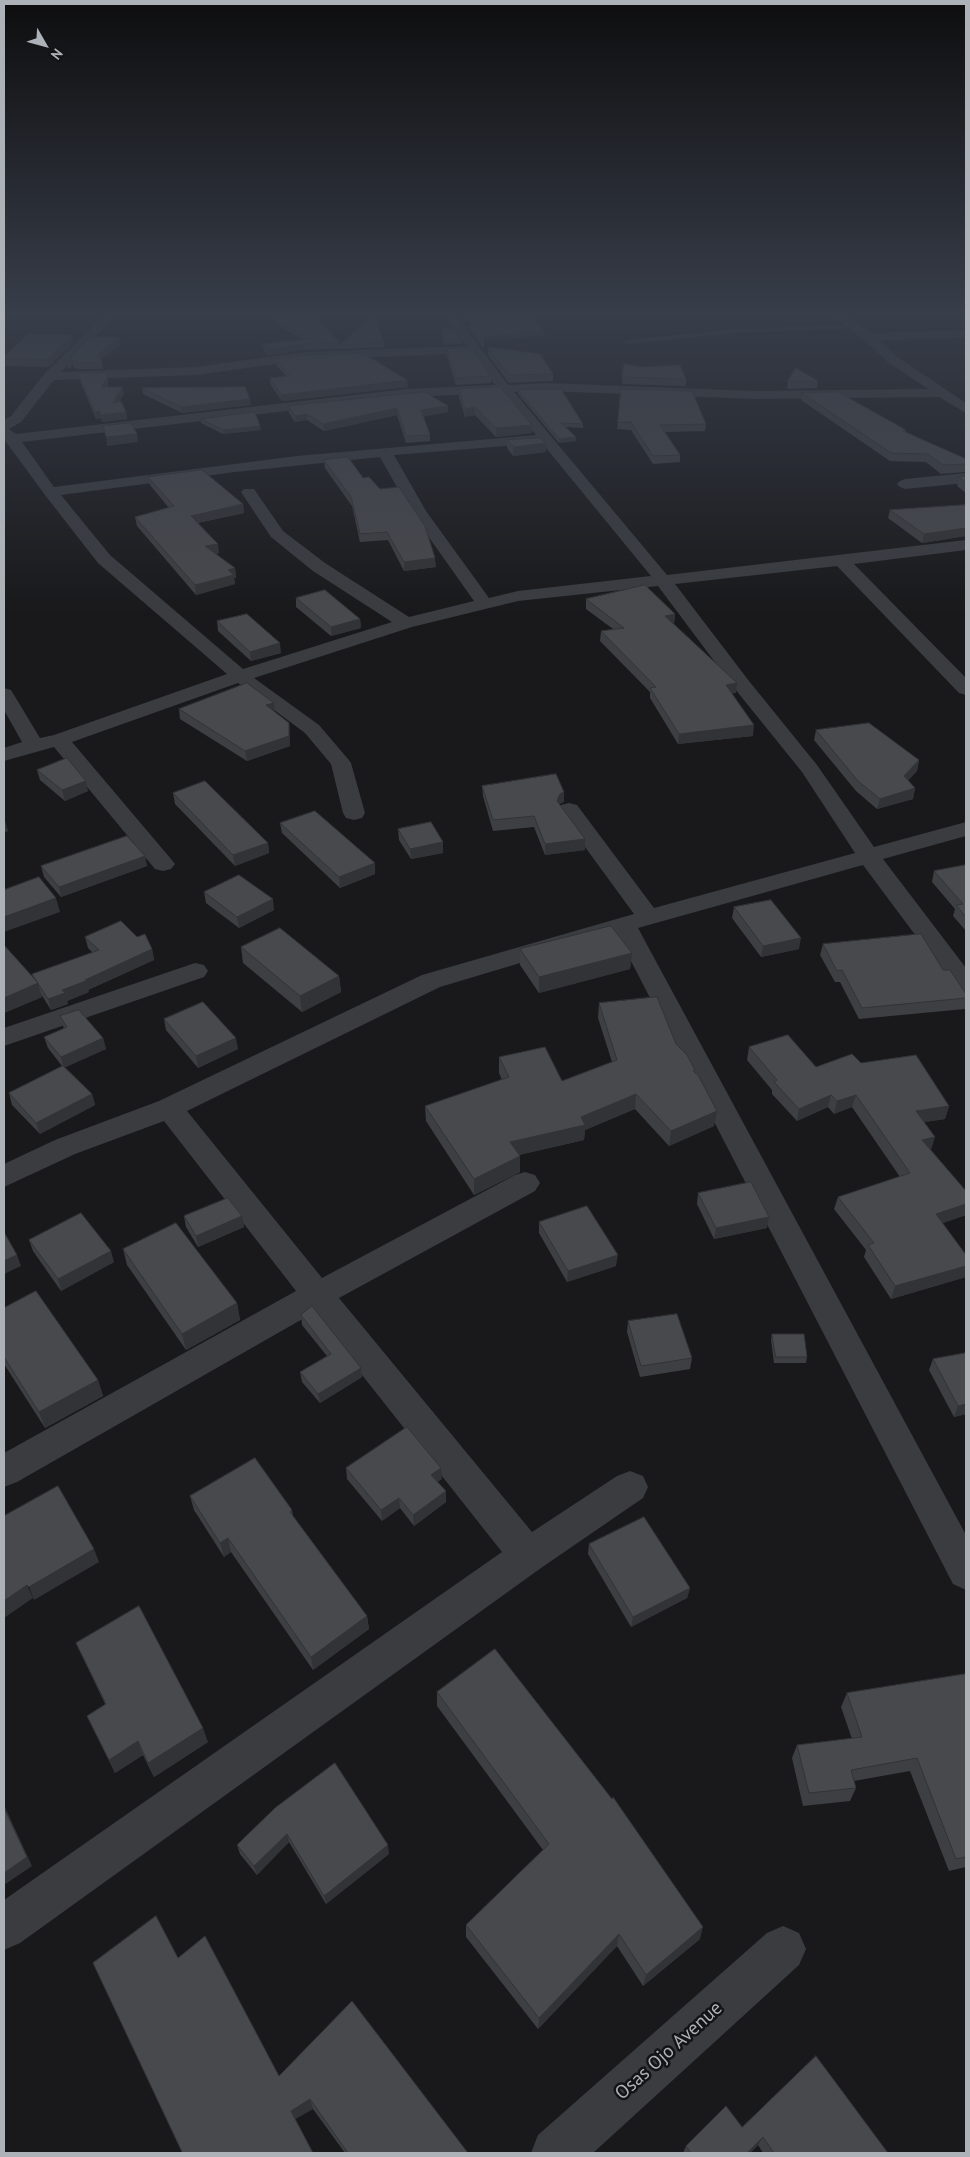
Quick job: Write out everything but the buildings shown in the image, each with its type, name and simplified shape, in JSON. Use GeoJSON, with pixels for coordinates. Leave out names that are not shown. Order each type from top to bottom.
{"type":"FeatureCollection","features":[{"type":"Feature","properties":{"kind":"street"},"geometry":{"type":"LineString","coordinates":[[7,432],[19,416]]}},
{"type":"Feature","properties":{"kind":"street"},"geometry":{"type":"LineString","coordinates":[[7,432],[80,433],[220,416]]}},
{"type":"Feature","properties":{"kind":"street"},"geometry":{"type":"LineString","coordinates":[[527,416],[662,579],[742,685],[810,769],[869,857],[965,981]]}},
{"type":"Feature","properties":{"kind":"street"},"geometry":{"type":"LineString","coordinates":[[7,432],[50,492],[104,558],[240,676],[312,729],[341,764],[354,812]]}},
{"type":"Feature","properties":{"kind":"street"},"geometry":{"type":"LineString","coordinates":[[50,492],[235,468],[426,447],[546,439]]}},
{"type":"Feature","properties":{"kind":"street"},"geometry":{"type":"LineString","coordinates":[[384,452],[419,512],[485,604]]}},
{"type":"Feature","properties":{"kind":"street"},"geometry":{"type":"LineString","coordinates":[[235,468],[264,518]]}},
{"type":"Feature","properties":{"kind":"street"},"geometry":{"type":"LineString","coordinates":[[905,484],[966,478]]}},
{"type":"Feature","properties":{"kind":"street"},"geometry":{"type":"LineString","coordinates":[[249,492],[277,534],[318,567],[406,622]]}},
{"type":"Feature","properties":{"kind":"street"},"geometry":{"type":"LineString","coordinates":[[4,755],[34,745],[58,740],[240,676],[406,622],[518,596],[841,561],[966,545]]}},
{"type":"Feature","properties":{"kind":"street"},"geometry":{"type":"LineString","coordinates":[[841,561],[966,689]]}},
{"type":"Feature","properties":{"kind":"street"},"geometry":{"type":"LineString","coordinates":[[4,694],[34,745]]}},
{"type":"Feature","properties":{"kind":"street"},"geometry":{"type":"LineString","coordinates":[[58,740],[163,864]]}},
{"type":"Feature","properties":{"kind":"street"},"geometry":{"type":"LineString","coordinates":[[569,810],[636,921],[966,1572]]}},
{"type":"Feature","properties":{"kind":"street"},"geometry":{"type":"LineString","coordinates":[[4,1176],[65,1147],[169,1108],[431,981],[636,921],[966,829]]}},
{"type":"Feature","properties":{"kind":"street"},"geometry":{"type":"LineString","coordinates":[[4,1037],[195,971]]}},
{"type":"Feature","properties":{"kind":"street"},"geometry":{"type":"LineString","coordinates":[[169,1108],[528,1556]]}},
{"type":"Feature","properties":{"kind":"street"},"geometry":{"type":"LineString","coordinates":[[4,1472],[317,1295],[525,1183]]}},
{"type":"Feature","properties":{"kind":"street"},"geometry":{"type":"LineString","coordinates":[[4,1927],[528,1556],[630,1486]]}},
{"type":"Feature","properties":{"kind":"street","name":"Osas Ojo Avenue"},"geometry":{"type":"LineString","coordinates":[[556,2153],[783,1949]]}}]}
